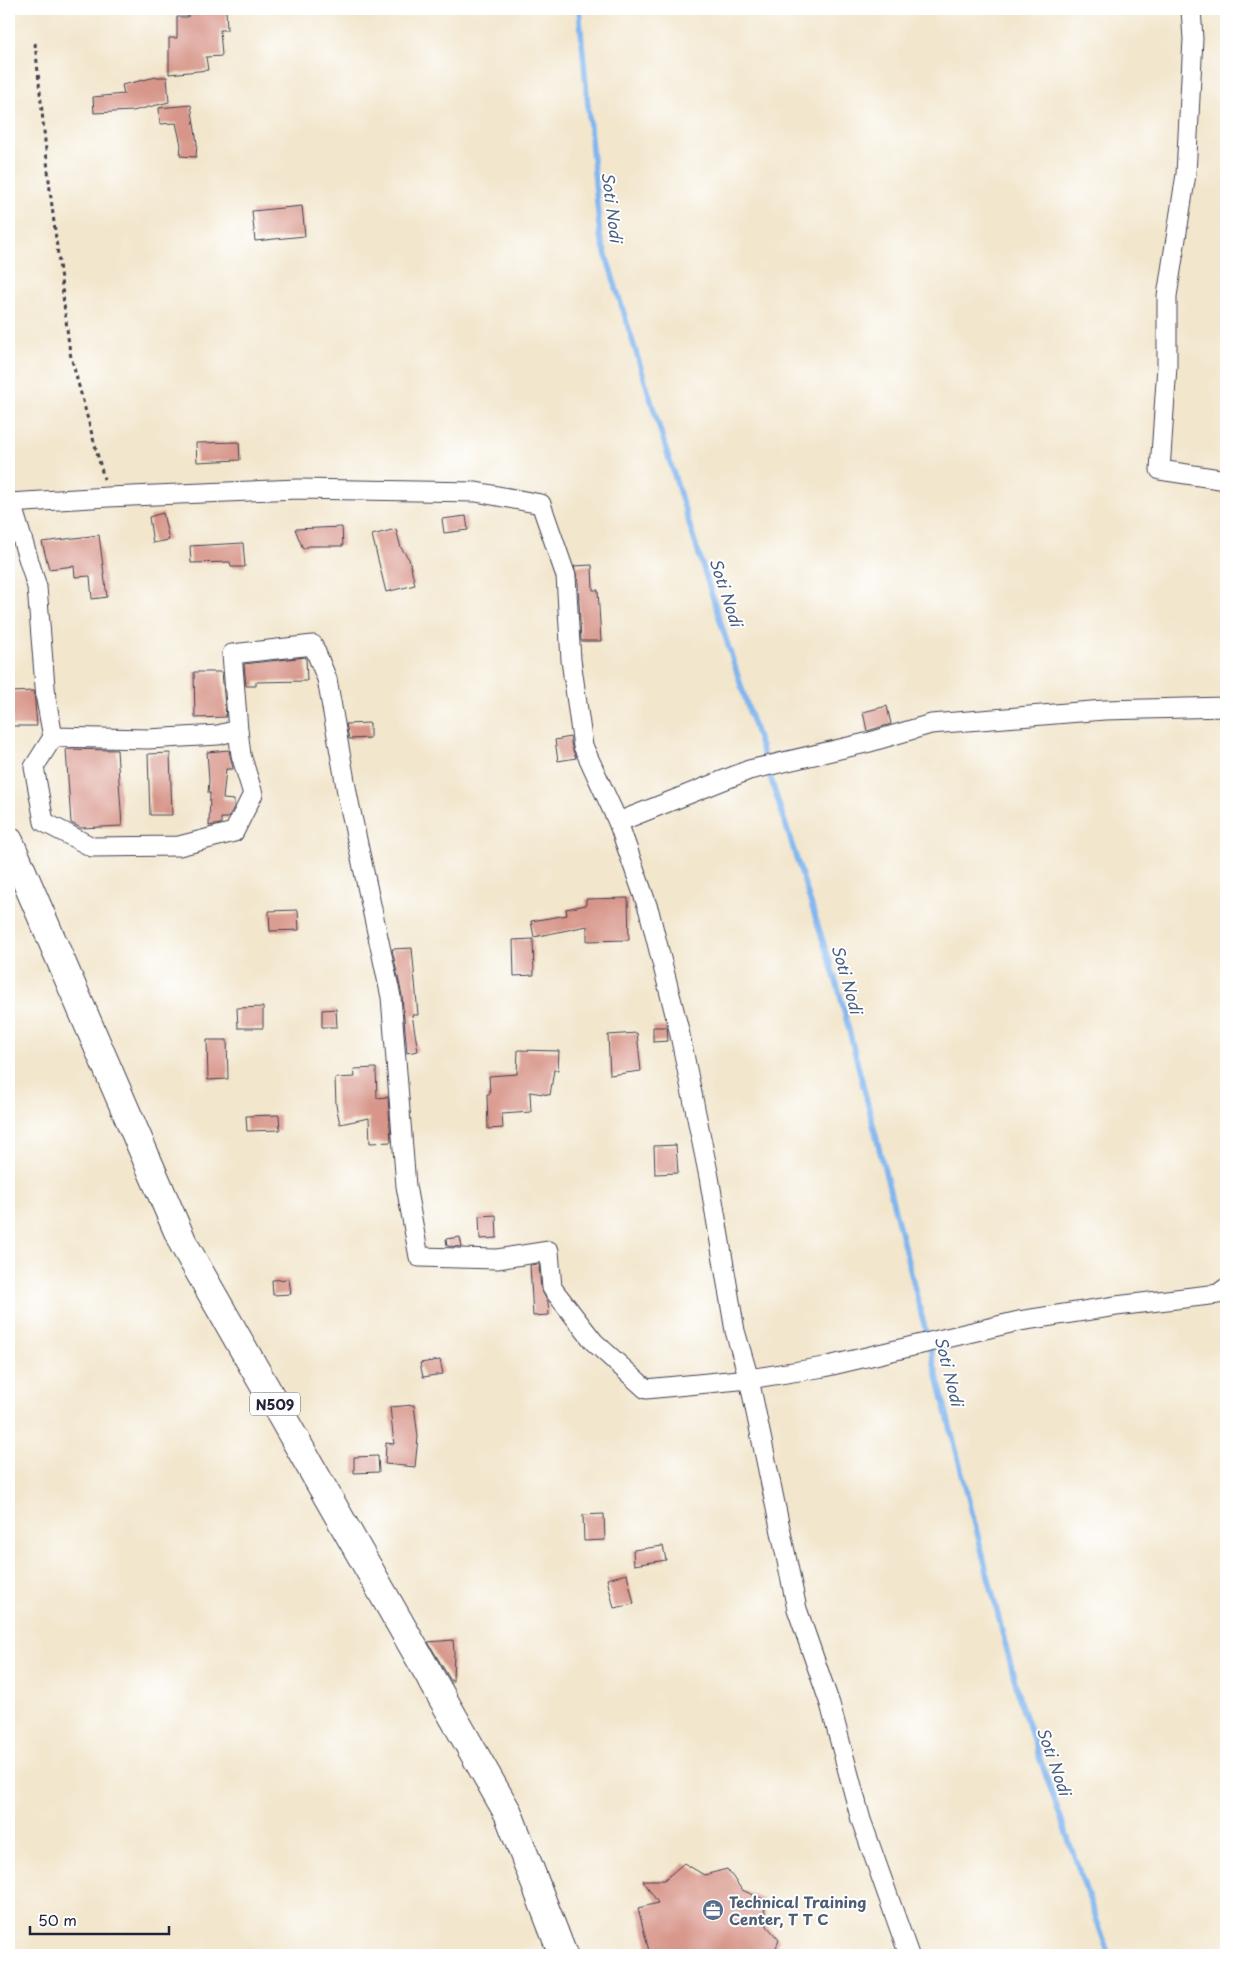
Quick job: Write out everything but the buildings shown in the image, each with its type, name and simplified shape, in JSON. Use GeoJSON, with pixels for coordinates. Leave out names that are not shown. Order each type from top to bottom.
{"type":"FeatureCollection","features":[{"type":"Feature","properties":{"kind":"highway","name":"N509"},"geometry":{"type":"LineString","coordinates":[[9,841],[183,1242],[508,1813],[563,1955]]}},
{"type":"Feature","properties":{"kind":"lane"},"geometry":{"type":"LineString","coordinates":[[1191,9],[1192,39],[1186,174],[1167,296],[1167,366],[1160,470],[1226,480]]}},
{"type":"Feature","properties":{"kind":"lane"},"geometry":{"type":"LineString","coordinates":[[910,1955],[861,1820],[830,1704],[797,1609],[749,1379],[736,1331],[709,1177],[679,1030],[649,911],[618,822],[583,746],[571,660],[566,576],[542,504],[476,492],[298,489],[10,503],[37,587],[46,698],[53,737],[34,767],[44,822],[92,847],[178,846],[234,832],[253,794],[242,755],[238,730],[232,654],[313,645],[327,680],[348,798],[391,997],[406,1186],[419,1257],[497,1258],[549,1250],[552,1288],[594,1342],[646,1389],[749,1379],[824,1367],[1019,1321],[1116,1306],[1218,1294],[1226,1288]]}},
{"type":"Feature","properties":{"kind":"lane"},"geometry":{"type":"LineString","coordinates":[[618,822],[749,770],[870,742],[931,724],[1104,710],[1226,708]]}},
{"type":"Feature","properties":{"kind":"lane"},"geometry":{"type":"LineString","coordinates":[[53,737],[158,738],[218,736],[238,730]]}},
{"type":"Feature","properties":{"kind":"path"},"geometry":{"type":"LineString","coordinates":[[35,43],[54,226],[70,353],[108,497]]}},
{"type":"Feature","properties":{"kind":"waterway","name":"Soti Nodi"},"geometry":{"type":"LineString","coordinates":[[579,9],[600,236],[693,536],[839,991],[1021,1705],[1109,1955]]}},
{"type":"Feature","properties":{"kind":"place","name":"Technical Training Center, T T C"},"geometry":{"type":"Point","coordinates":[713,1910]}}]}
